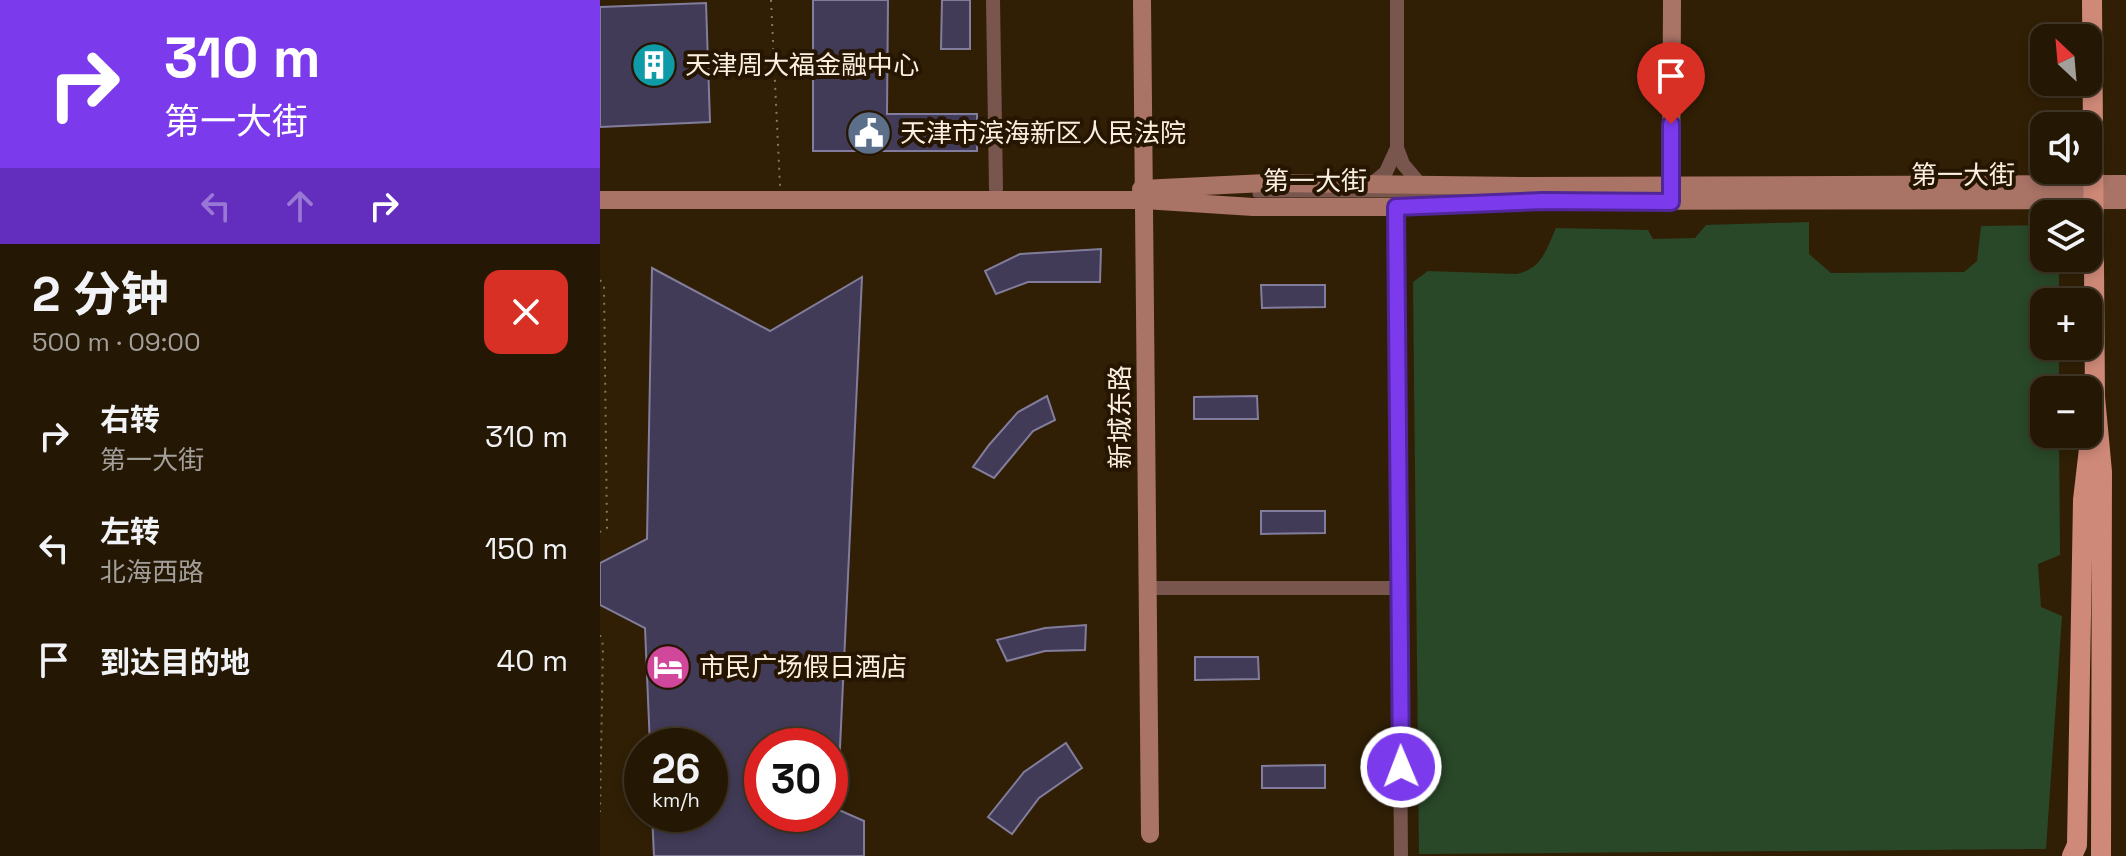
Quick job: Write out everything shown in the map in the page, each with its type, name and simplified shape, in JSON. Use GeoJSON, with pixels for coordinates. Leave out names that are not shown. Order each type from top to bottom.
{"type":"FeatureCollection","features":[{"type":"Feature","properties":{"kind":"main road","name":"新城东路"},"geometry":{"type":"LineString","coordinates":[[1142,0],[1149,195]]}},
{"type":"Feature","properties":{"kind":"main road","name":"新城东路"},"geometry":{"type":"LineString","coordinates":[[1152,0],[1149,195],[1155,834]]}},
{"type":"Feature","properties":{"kind":"main road"},"geometry":{"type":"LineString","coordinates":[[1671,194],[1672,0]]}},
{"type":"Feature","properties":{"kind":"main road"},"geometry":{"type":"LineString","coordinates":[[2092,0],[2095,376]]}},
{"type":"Feature","properties":{"kind":"main road","name":"第一大街"},"geometry":{"type":"LineString","coordinates":[[600,200],[1149,195],[1266,183],[1419,183],[1671,194]]}},
{"type":"Feature","properties":{"kind":"main road","name":"第一大街"},"geometry":{"type":"LineString","coordinates":[[600,189],[996,189],[1149,195],[1253,207],[1396,207],[1671,194],[2094,192],[2126,184]]}},
{"type":"Feature","properties":{"kind":"main road","name":"第一大街"},"geometry":{"type":"LineString","coordinates":[[2094,192],[2126,200]]}},
{"type":"Feature","properties":{"kind":"main road"},"geometry":{"type":"LineString","coordinates":[[2072,856],[2077,845],[2083,500],[2089,448]]}},
{"type":"Feature","properties":{"kind":"main road"},"geometry":{"type":"LineString","coordinates":[[2100,448],[2101,856]]}},
{"type":"Feature","properties":{"kind":"street"},"geometry":{"type":"LineString","coordinates":[[993,0],[996,189]]}},
{"type":"Feature","properties":{"kind":"street"},"geometry":{"type":"LineString","coordinates":[[1397,0],[1397,148],[1403,164],[1419,183]]}},
{"type":"Feature","properties":{"kind":"street"},"geometry":{"type":"LineString","coordinates":[[1373,183],[1386,172],[1397,148]]}},
{"type":"Feature","properties":{"kind":"street"},"geometry":{"type":"LineString","coordinates":[[1396,207],[1401,856]]}},
{"type":"Feature","properties":{"kind":"street"},"geometry":{"type":"LineString","coordinates":[[1153,588],[1399,588]]}},
{"type":"Feature","properties":{"kind":"lane"},"geometry":{"type":"LineString","coordinates":[[1256,194],[1448,195],[1543,201]]}},
{"type":"Feature","properties":{"kind":"path"},"geometry":{"type":"LineString","coordinates":[[771,0],[780,189]]}},
{"type":"Feature","properties":{"kind":"path"},"geometry":{"type":"LineString","coordinates":[[600,280],[604,286],[607,528],[600,532]]}},
{"type":"Feature","properties":{"kind":"path"},"geometry":{"type":"LineString","coordinates":[[600,635],[603,645],[600,812]]}},
{"type":"Feature","properties":{"kind":"green space"},"geometry":{"type":"Polygon","coordinates":[[[1809,222],[1809,254],[1831,273],[1964,272],[1977,261],[1981,226],[2030,225],[2030,272],[2059,272],[2059,288],[2030,288],[2030,360],[2059,360],[2059,376],[2030,376],[2030,448],[2059,448],[2060,555],[2038,564],[2041,607],[2062,616],[2046,849],[1419,854],[1413,282],[1428,271],[1516,274],[1525,271],[1542,257],[1556,228],[1648,230],[1653,239],[1695,238],[1706,225],[1809,222]]]}},
{"type":"Feature","properties":{"kind":"building"},"geometry":{"type":"Polygon","coordinates":[[[813,0],[888,0],[887,114],[977,114],[977,151],[813,151],[813,0]]]}},
{"type":"Feature","properties":{"kind":"building"},"geometry":{"type":"Polygon","coordinates":[[[942,0],[970,0],[970,49],[941,49],[942,0]]]}},
{"type":"Feature","properties":{"kind":"building","name":"天津周大福金融中心"},"geometry":{"type":"Polygon","coordinates":[[[706,3],[710,122],[600,127],[600,7],[706,3]]]}},
{"type":"Feature","properties":{"kind":"building"},"geometry":{"type":"Polygon","coordinates":[[[1101,249],[1100,282],[1028,282],[996,294],[985,271],[1020,254],[1101,249]]]}},
{"type":"Feature","properties":{"kind":"building"},"geometry":{"type":"Polygon","coordinates":[[[652,268],[770,331],[862,277],[841,728],[744,728],[744,832],[848,832],[848,814],[864,821],[864,856],[654,856],[653,832],[728,832],[728,728],[649,728],[645,628],[600,605],[600,563],[647,539],[652,268]]]}},
{"type":"Feature","properties":{"kind":"building"},"geometry":{"type":"Polygon","coordinates":[[[1261,285],[1325,285],[1325,307],[1262,308],[1261,285]]]}},
{"type":"Feature","properties":{"kind":"building"},"geometry":{"type":"Polygon","coordinates":[[[1047,396],[1055,420],[1033,431],[994,478],[973,467],[1018,412],[1047,396]]]}},
{"type":"Feature","properties":{"kind":"building"},"geometry":{"type":"Polygon","coordinates":[[[1257,396],[1258,419],[1194,419],[1194,397],[1257,396]]]}},
{"type":"Feature","properties":{"kind":"building"},"geometry":{"type":"Polygon","coordinates":[[[1261,511],[1325,511],[1325,533],[1261,534],[1261,511]]]}},
{"type":"Feature","properties":{"kind":"building"},"geometry":{"type":"Polygon","coordinates":[[[1086,625],[1085,650],[1045,651],[1007,661],[997,640],[1045,628],[1086,625]]]}},
{"type":"Feature","properties":{"kind":"building"},"geometry":{"type":"Polygon","coordinates":[[[1195,657],[1258,657],[1259,679],[1195,680],[1195,657]]]}},
{"type":"Feature","properties":{"kind":"building"},"geometry":{"type":"Polygon","coordinates":[[[1066,743],[1082,768],[1039,798],[1012,834],[988,817],[1024,772],[1066,743]]]}},
{"type":"Feature","properties":{"kind":"building"},"geometry":{"type":"Polygon","coordinates":[[[1325,765],[1325,788],[1262,788],[1262,766],[1325,765]]]}},
{"type":"Feature","properties":{"kind":"place","name":"天津周大福金融中心"},"geometry":{"type":"Point","coordinates":[654,65]}},
{"type":"Feature","properties":{"kind":"place","name":"天津市滨海新区人民法院"},"geometry":{"type":"Point","coordinates":[869,133]}},
{"type":"Feature","properties":{"kind":"place","name":"市民广场假日酒店"},"geometry":{"type":"Point","coordinates":[668,667]}},
{"type":"Feature","properties":{"kind":"route"},"geometry":{"type":"LineString","coordinates":[[1401,767],[1396,207],[1543,201],[1671,202],[1671,124]]}}]}
